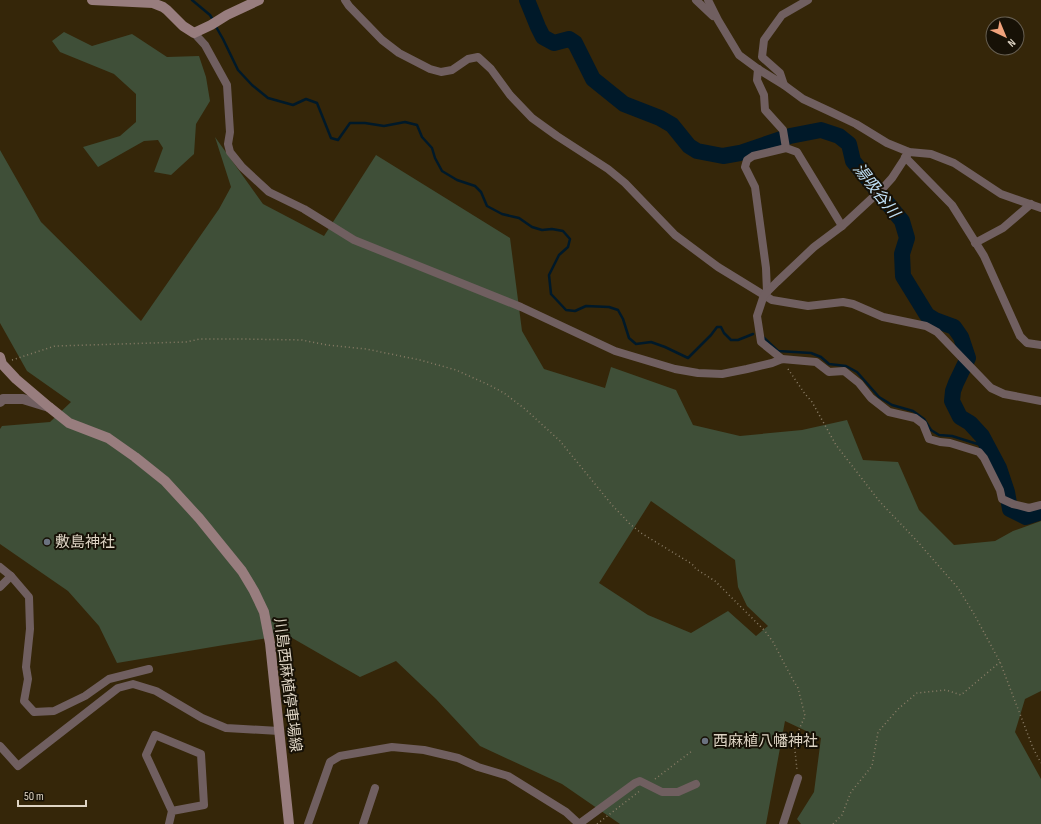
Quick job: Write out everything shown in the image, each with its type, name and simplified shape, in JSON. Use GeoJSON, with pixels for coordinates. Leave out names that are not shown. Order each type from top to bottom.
{"type":"FeatureCollection","features":[{"type":"Feature","properties":{"kind":"main road"},"geometry":{"type":"LineString","coordinates":[[92,0],[152,2],[163,7],[183,26],[194,33],[259,0]]}},
{"type":"Feature","properties":{"kind":"main road","name":"川島西麻植停車場線"},"geometry":{"type":"LineString","coordinates":[[1,360],[16,379],[69,422],[108,438],[165,481],[199,518],[242,571],[264,612],[270,643],[289,824]]}},
{"type":"Feature","properties":{"kind":"street"},"geometry":{"type":"LineString","coordinates":[[345,0],[382,40],[399,53],[430,69],[441,72],[452,70],[468,58],[478,57],[491,69],[510,95],[532,118],[608,169],[625,183],[674,235],[718,267],[766,293],[772,300],[808,306],[843,302],[853,304],[883,317],[926,326],[937,332],[990,388],[1004,394],[1041,401]]}},
{"type":"Feature","properties":{"kind":"street"},"geometry":{"type":"LineString","coordinates":[[696,0],[718,20]]}},
{"type":"Feature","properties":{"kind":"street"},"geometry":{"type":"LineString","coordinates":[[708,0],[739,55],[803,99],[856,124],[907,155],[952,205],[984,256],[1020,336],[1027,343],[1041,345]]}},
{"type":"Feature","properties":{"kind":"street"},"geometry":{"type":"LineString","coordinates":[[784,85],[780,73],[762,57],[764,40],[782,15],[808,0]]}},
{"type":"Feature","properties":{"kind":"street"},"geometry":{"type":"LineString","coordinates":[[194,33],[205,45],[227,85],[230,132],[228,144],[230,152],[242,167],[269,192],[304,210],[354,240],[521,307],[615,351],[675,369],[698,373],[722,374],[772,363],[782,359],[816,362],[829,372],[844,371],[859,383],[871,398],[889,412],[915,418],[923,424],[929,439],[950,443],[979,452],[984,458],[1000,490],[1002,499],[1013,504],[1029,508],[1041,505]]}},
{"type":"Feature","properties":{"kind":"street"},"geometry":{"type":"LineString","coordinates":[[758,69],[757,80],[764,94],[765,110],[783,130],[786,146]]}},
{"type":"Feature","properties":{"kind":"street"},"geometry":{"type":"LineString","coordinates":[[766,293],[766,268],[755,187],[745,166],[747,160],[753,156],[786,146],[797,152],[842,226]]}},
{"type":"Feature","properties":{"kind":"street"},"geometry":{"type":"LineString","coordinates":[[907,155],[931,154],[954,163],[1001,194],[1041,208]]}},
{"type":"Feature","properties":{"kind":"street"},"geometry":{"type":"LineString","coordinates":[[782,359],[761,342],[757,316],[766,293],[814,247],[842,226],[883,188],[892,178],[907,155]]}},
{"type":"Feature","properties":{"kind":"street"},"geometry":{"type":"LineString","coordinates":[[975,243],[1003,228],[1031,204]]}},
{"type":"Feature","properties":{"kind":"street"},"geometry":{"type":"LineString","coordinates":[[0,402],[3,399],[23,399],[49,407]]}},
{"type":"Feature","properties":{"kind":"street"},"geometry":{"type":"LineString","coordinates":[[0,567],[11,576],[29,597],[30,629],[26,667],[28,679],[24,701],[34,712],[54,711],[85,696],[109,679],[149,669]]}},
{"type":"Feature","properties":{"kind":"street"},"geometry":{"type":"LineString","coordinates":[[0,586],[11,576]]}},
{"type":"Feature","properties":{"kind":"street"},"geometry":{"type":"LineString","coordinates":[[109,679],[118,688]]}},
{"type":"Feature","properties":{"kind":"street"},"geometry":{"type":"LineString","coordinates":[[0,746],[18,766],[118,688],[133,684],[156,691],[202,718],[226,728],[279,731]]}},
{"type":"Feature","properties":{"kind":"street"},"geometry":{"type":"LineString","coordinates":[[169,824],[172,811],[146,755],[155,735],[201,754],[204,805],[172,811]]}},
{"type":"Feature","properties":{"kind":"street"},"geometry":{"type":"LineString","coordinates":[[308,824],[330,762],[340,756],[392,747],[424,750],[451,756],[478,767],[508,776],[566,812],[579,824],[635,783],[640,781],[662,792],[678,792],[696,784]]}},
{"type":"Feature","properties":{"kind":"street"},"geometry":{"type":"LineString","coordinates":[[783,824],[798,778]]}},
{"type":"Feature","properties":{"kind":"street"},"geometry":{"type":"LineString","coordinates":[[363,824],[375,788]]}},
{"type":"Feature","properties":{"kind":"path"},"geometry":{"type":"LineString","coordinates":[[1,360],[55,346],[186,342],[200,339],[302,340],[327,345],[366,349],[420,360],[456,370],[489,384],[504,392],[560,441],[612,505],[630,524],[641,533],[692,564],[696,569],[715,581],[765,631],[773,642],[798,688],[805,716],[794,741],[798,778]]}},
{"type":"Feature","properties":{"kind":"path"},"geometry":{"type":"LineString","coordinates":[[782,359],[812,402],[836,445],[880,502],[917,541],[958,588],[1000,662],[1033,748],[1041,763]]}},
{"type":"Feature","properties":{"kind":"path"},"geometry":{"type":"LineString","coordinates":[[833,824],[842,815],[851,792],[872,766],[878,732],[898,709],[917,693],[946,690],[962,694],[1000,662]]}},
{"type":"Feature","properties":{"kind":"green space"},"geometry":{"type":"Polygon","coordinates":[[[64,32],[92,46],[132,34],[167,57],[199,56],[206,77],[210,101],[196,124],[194,154],[171,175],[154,172],[163,148],[158,140],[144,141],[98,167],[83,147],[120,136],[136,122],[136,94],[114,74],[60,52],[52,41],[64,32]]]}},
{"type":"Feature","properties":{"kind":"green space"},"geometry":{"type":"Polygon","coordinates":[[[215,137],[263,204],[324,236],[376,155],[510,238],[522,331],[544,369],[605,388],[611,367],[676,390],[693,425],[740,436],[802,430],[847,420],[863,460],[898,462],[919,510],[954,545],[995,541],[1013,531],[1041,521],[1041,691],[1025,699],[1015,732],[1041,779],[1041,824],[801,824],[797,819],[814,792],[821,738],[785,721],[766,824],[620,824],[562,784],[480,746],[436,699],[396,661],[360,677],[287,635],[117,663],[99,626],[68,591],[0,544],[0,429],[2,426],[50,422],[71,402],[27,371],[0,323],[0,150],[41,222],[141,321],[219,209],[231,187],[215,137]],[[651,501],[599,583],[648,615],[691,633],[728,611],[756,636],[768,626],[747,606],[738,587],[735,560],[651,501]]]}},
{"type":"Feature","properties":{"kind":"waterway"},"geometry":{"type":"LineString","coordinates":[[192,0],[210,15],[213,20]]}},
{"type":"Feature","properties":{"kind":"waterway","name":"湯吸谷川"},"geometry":{"type":"LineString","coordinates":[[527,0],[543,37],[554,43],[569,39],[575,43],[593,79],[624,104],[660,118],[672,125],[689,146],[697,151],[723,156],[740,153],[790,136],[821,130],[839,136],[849,144],[853,161],[902,221],[907,238],[902,254],[903,276],[927,315],[935,320],[954,327],[961,337],[968,358],[953,391],[952,401],[960,417],[970,423],[982,436],[999,468],[1007,492],[1010,509],[1026,517],[1041,512]]}},
{"type":"Feature","properties":{"kind":"waterway"},"geometry":{"type":"LineString","coordinates":[[215,25],[238,70],[252,85],[268,98],[293,105],[306,99],[317,103],[331,138],[338,140],[350,123],[365,123],[384,126],[405,122],[417,125],[422,137],[432,148],[435,158],[442,171],[457,180],[475,186],[481,192],[487,206],[502,214],[519,218],[532,227],[542,230],[552,229],[563,231],[570,239],[568,247],[559,255],[549,275],[551,294],[566,310],[575,311],[586,306],[609,307],[618,310],[623,319],[629,338],[636,344],[651,342],[688,358],[717,327],[721,327],[724,333],[731,340],[738,340],[753,334]]}},
{"type":"Feature","properties":{"kind":"waterway"},"geometry":{"type":"LineString","coordinates":[[763,337],[778,351],[811,353],[821,357],[829,364],[846,366],[857,372],[879,397],[892,405],[913,411],[924,419],[931,430],[939,435],[952,436],[987,447]]}},
{"type":"Feature","properties":{"kind":"place","name":"敷島神社"},"geometry":{"type":"Point","coordinates":[47,542]}},
{"type":"Feature","properties":{"kind":"place","name":"西麻植八幡神社"},"geometry":{"type":"Point","coordinates":[705,741]}}]}
